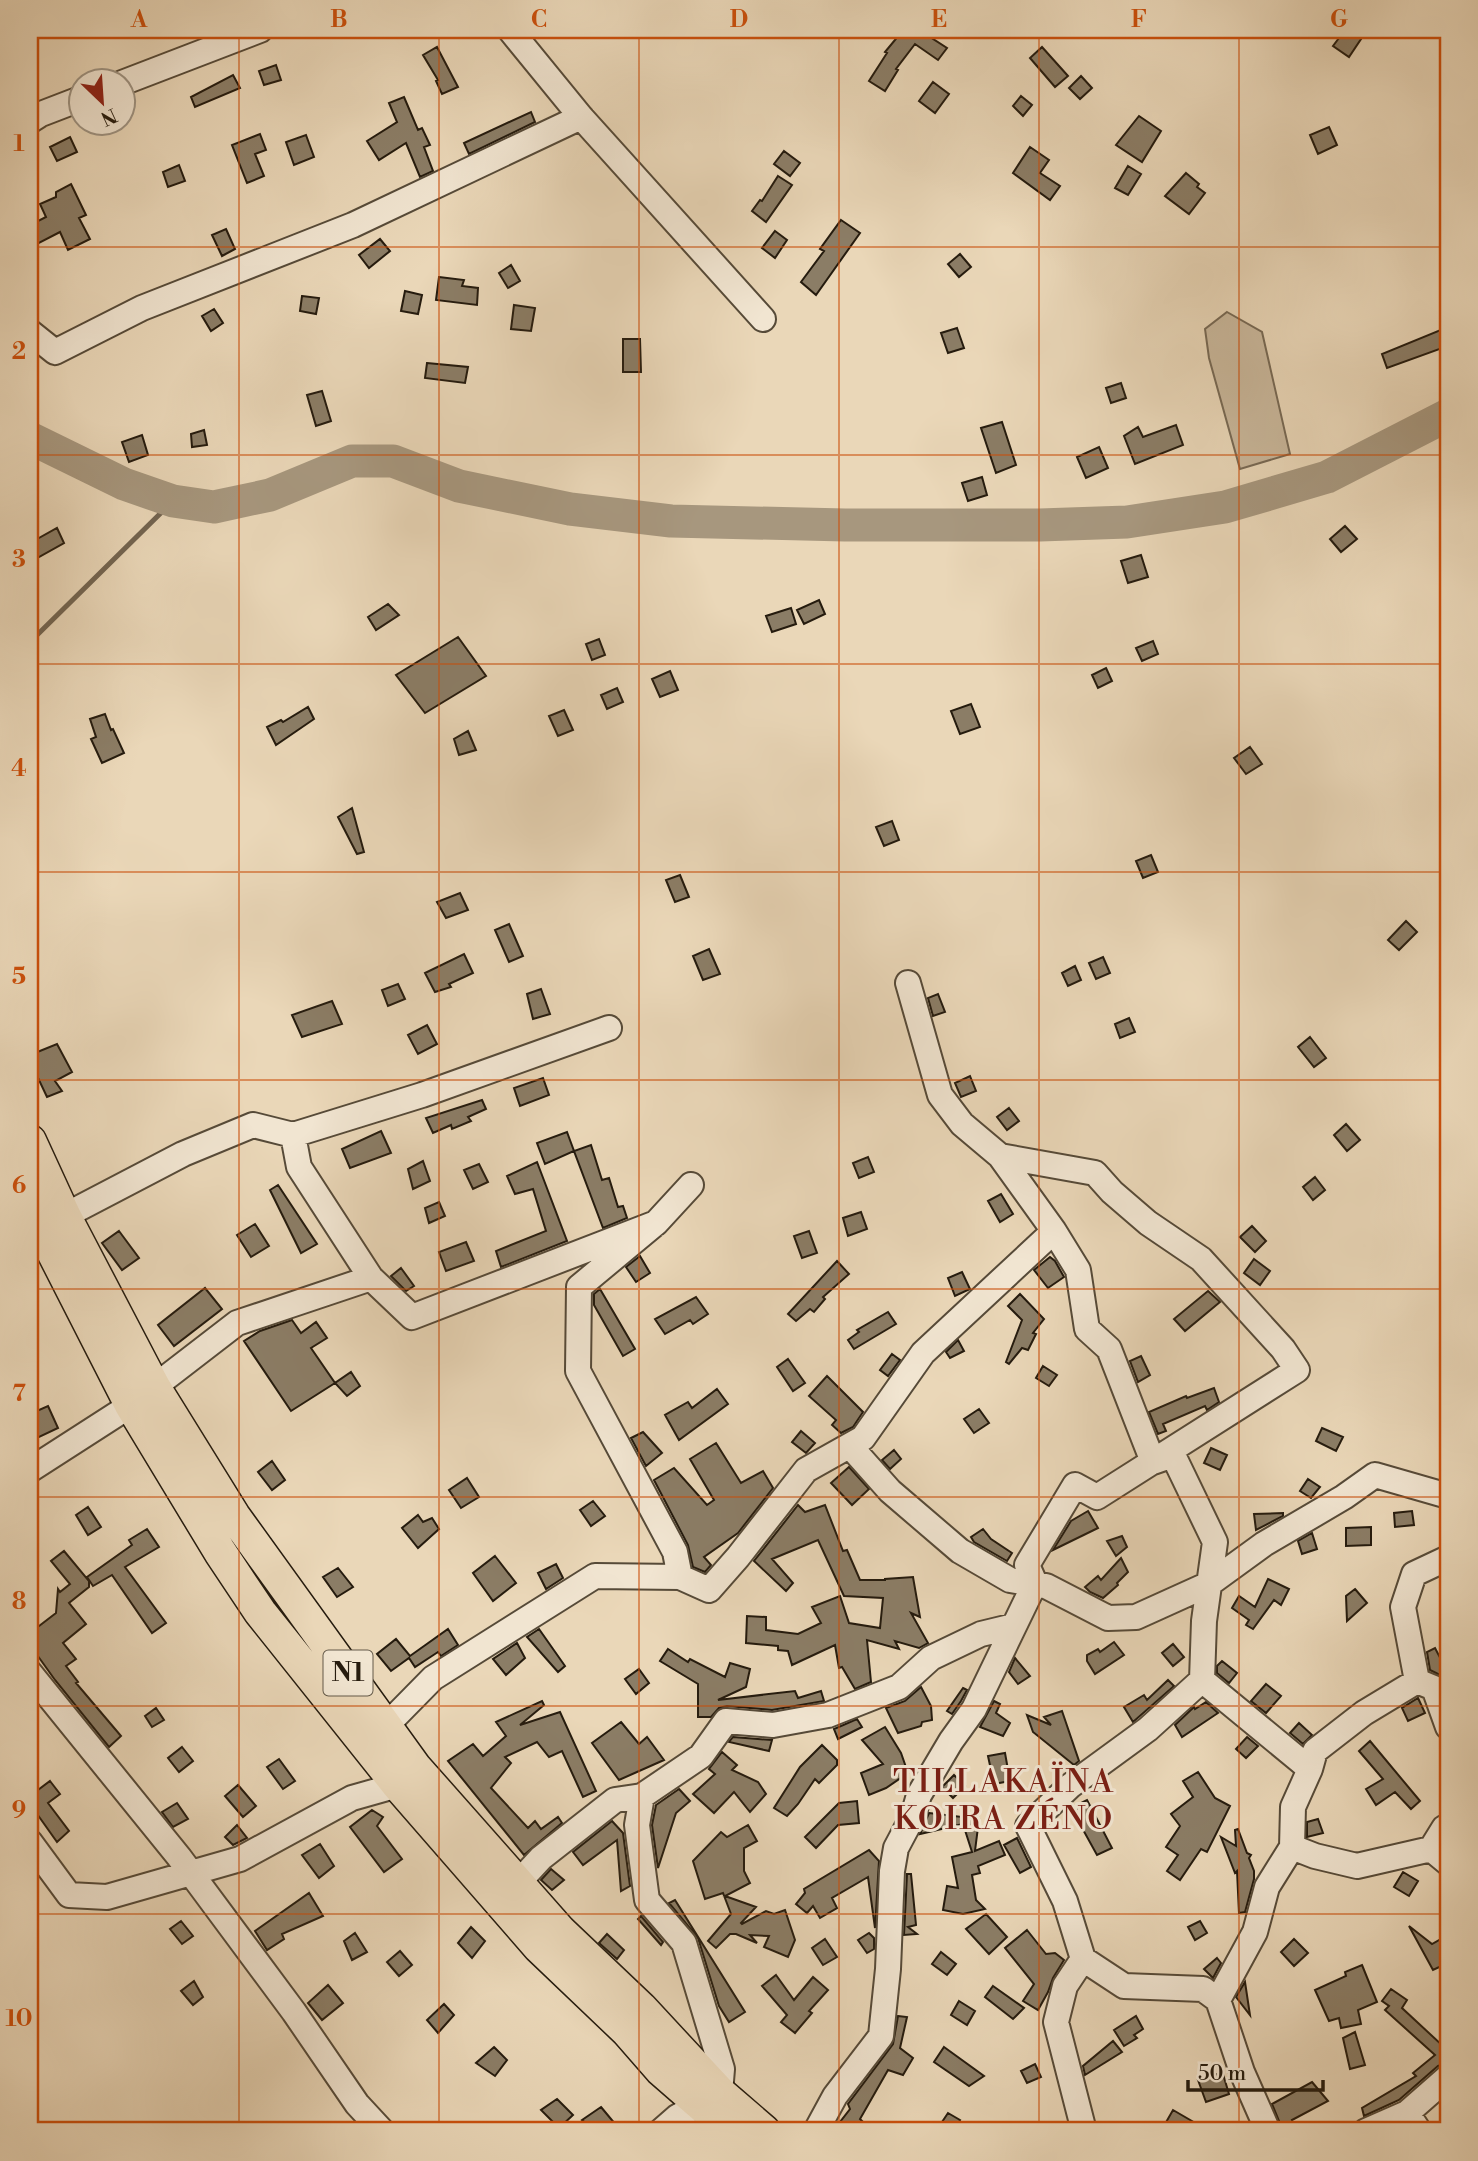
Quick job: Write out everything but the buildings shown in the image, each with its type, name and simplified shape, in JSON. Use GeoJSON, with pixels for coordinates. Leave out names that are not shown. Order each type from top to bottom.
{"type":"FeatureCollection","features":[{"type":"Feature","properties":{"kind":"main road","name":"N1"},"geometry":{"type":"LineString","coordinates":[[30,1141],[45,1217],[143,1396],[234,1516],[296,1604],[376,1736],[398,1785],[539,1947],[627,2031],[661,2070],[764,2131]]}},
{"type":"Feature","properties":{"kind":"main road","name":"N1"},"geometry":{"type":"LineString","coordinates":[[376,1736],[415,1767],[560,1931],[641,2008],[710,2098],[731,2131]]}},
{"type":"Feature","properties":{"kind":"street"},"geometry":{"type":"LineString","coordinates":[[136,78],[260,30]]}},
{"type":"Feature","properties":{"kind":"street"},"geometry":{"type":"LineString","coordinates":[[510,30],[581,117],[763,319]]}},
{"type":"Feature","properties":{"kind":"street"},"geometry":{"type":"LineString","coordinates":[[30,121],[66,104]]}},
{"type":"Feature","properties":{"kind":"street"},"geometry":{"type":"LineString","coordinates":[[30,332],[55,352],[142,307],[353,225],[581,117]]}},
{"type":"Feature","properties":{"kind":"street"},"geometry":{"type":"LineString","coordinates":[[908,983],[940,1095],[962,1124],[1000,1156],[1054,1231],[1078,1270],[1087,1329],[1110,1349],[1153,1462]]}},
{"type":"Feature","properties":{"kind":"street"},"geometry":{"type":"LineString","coordinates":[[45,1217],[253,1125],[293,1135],[422,1095],[609,1028]]}},
{"type":"Feature","properties":{"kind":"street"},"geometry":{"type":"LineString","coordinates":[[293,1135],[299,1167],[371,1278],[412,1317],[656,1223]]}},
{"type":"Feature","properties":{"kind":"street"},"geometry":{"type":"LineString","coordinates":[[816,2131],[835,2096],[881,2036],[888,1969],[892,1871],[896,1848],[914,1816],[919,1795],[950,1741],[974,1709],[1035,1583],[1027,1565],[1075,1485],[1097,1497],[1297,1370],[1283,1349],[1201,1259],[1149,1223],[1112,1192],[1095,1173],[1000,1156]]}},
{"type":"Feature","properties":{"kind":"street"},"geometry":{"type":"LineString","coordinates":[[680,1577],[675,1552],[579,1371],[579,1287],[656,1223],[691,1185]]}},
{"type":"Feature","properties":{"kind":"street"},"geometry":{"type":"LineString","coordinates":[[376,1736],[433,1678],[595,1576],[680,1577],[709,1590],[806,1471],[863,1438],[923,1353],[1054,1231]]}},
{"type":"Feature","properties":{"kind":"street"},"geometry":{"type":"LineString","coordinates":[[30,1470],[143,1396],[237,1323],[371,1278]]}},
{"type":"Feature","properties":{"kind":"street"},"geometry":{"type":"LineString","coordinates":[[849,1446],[890,1492],[960,1551],[1010,1580],[1046,1586],[1108,1618],[1136,1617],[1209,1584],[1264,1544],[1375,1475],[1448,1496]]}},
{"type":"Feature","properties":{"kind":"street"},"geometry":{"type":"LineString","coordinates":[[1153,1462],[1173,1455],[1215,1542],[1203,1621],[1202,1680],[1148,1729],[1070,1786],[1028,1826],[1065,1901],[1083,1959],[1124,1986],[1203,1989],[1219,2000],[1242,2073],[1268,2131]]}},
{"type":"Feature","properties":{"kind":"street"},"geometry":{"type":"LineString","coordinates":[[1417,1681],[1403,1607],[1414,1574],[1448,1558]]}},
{"type":"Feature","properties":{"kind":"street"},"geometry":{"type":"LineString","coordinates":[[517,1884],[541,1858],[615,1800],[642,1796],[701,1756],[726,1721],[773,1725],[828,1715],[898,1687],[930,1657],[981,1634],[1014,1626]]}},
{"type":"Feature","properties":{"kind":"street"},"geometry":{"type":"LineString","coordinates":[[30,1673],[191,1872],[295,2012],[357,2104],[382,2131]]}},
{"type":"Feature","properties":{"kind":"street"},"geometry":{"type":"LineString","coordinates":[[1202,1680],[1310,1769]]}},
{"type":"Feature","properties":{"kind":"street"},"geometry":{"type":"LineString","coordinates":[[1417,1681],[1434,1688],[1448,1727]]}},
{"type":"Feature","properties":{"kind":"street"},"geometry":{"type":"LineString","coordinates":[[1219,2000],[1255,1932],[1267,1887],[1292,1847],[1293,1807],[1315,1751],[1364,1713],[1417,1681]]}},
{"type":"Feature","properties":{"kind":"street"},"geometry":{"type":"LineString","coordinates":[[30,1842],[69,1895],[107,1897],[240,1858],[352,1798],[398,1785]]}},
{"type":"Feature","properties":{"kind":"street"},"geometry":{"type":"LineString","coordinates":[[642,1796],[637,1825],[648,1900],[684,1943],[722,2069],[710,2098],[677,2117],[661,2131]]}},
{"type":"Feature","properties":{"kind":"street"},"geometry":{"type":"LineString","coordinates":[[1292,1847],[1315,1857],[1357,1866],[1439,1856],[1444,1828],[1448,1826]]}},
{"type":"Feature","properties":{"kind":"street"},"geometry":{"type":"LineString","coordinates":[[1083,1959],[1065,1986],[1056,2022],[1084,2131]]}},
{"type":"Feature","properties":{"kind":"street"},"geometry":{"type":"LineString","coordinates":[[1366,2131],[1413,2122],[1448,2077]]}},
{"type":"Feature","properties":{"kind":"shaded area"},"geometry":{"type":"Polygon","coordinates":[[[1227,312],[1262,332],[1290,454],[1240,469],[1209,358],[1205,329],[1227,312]]]}},
{"type":"Feature","properties":{"kind":"waterway"},"geometry":{"type":"LineString","coordinates":[[30,438],[124,484],[173,501],[214,507],[270,495],[352,461],[393,461],[459,486],[570,509],[671,521],[845,525],[1040,525],[1127,522],[1225,507],[1327,477],[1448,415]]}},
{"type":"Feature","properties":{"kind":"waterway"},"geometry":{"type":"LineString","coordinates":[[30,642],[173,501]]}},
{"type":"Feature","properties":{"kind":"district","name":"TILLAKAÏNA KOIRA ZÉNO"},"geometry":{"type":"Point","coordinates":[1004,1800]}}]}
